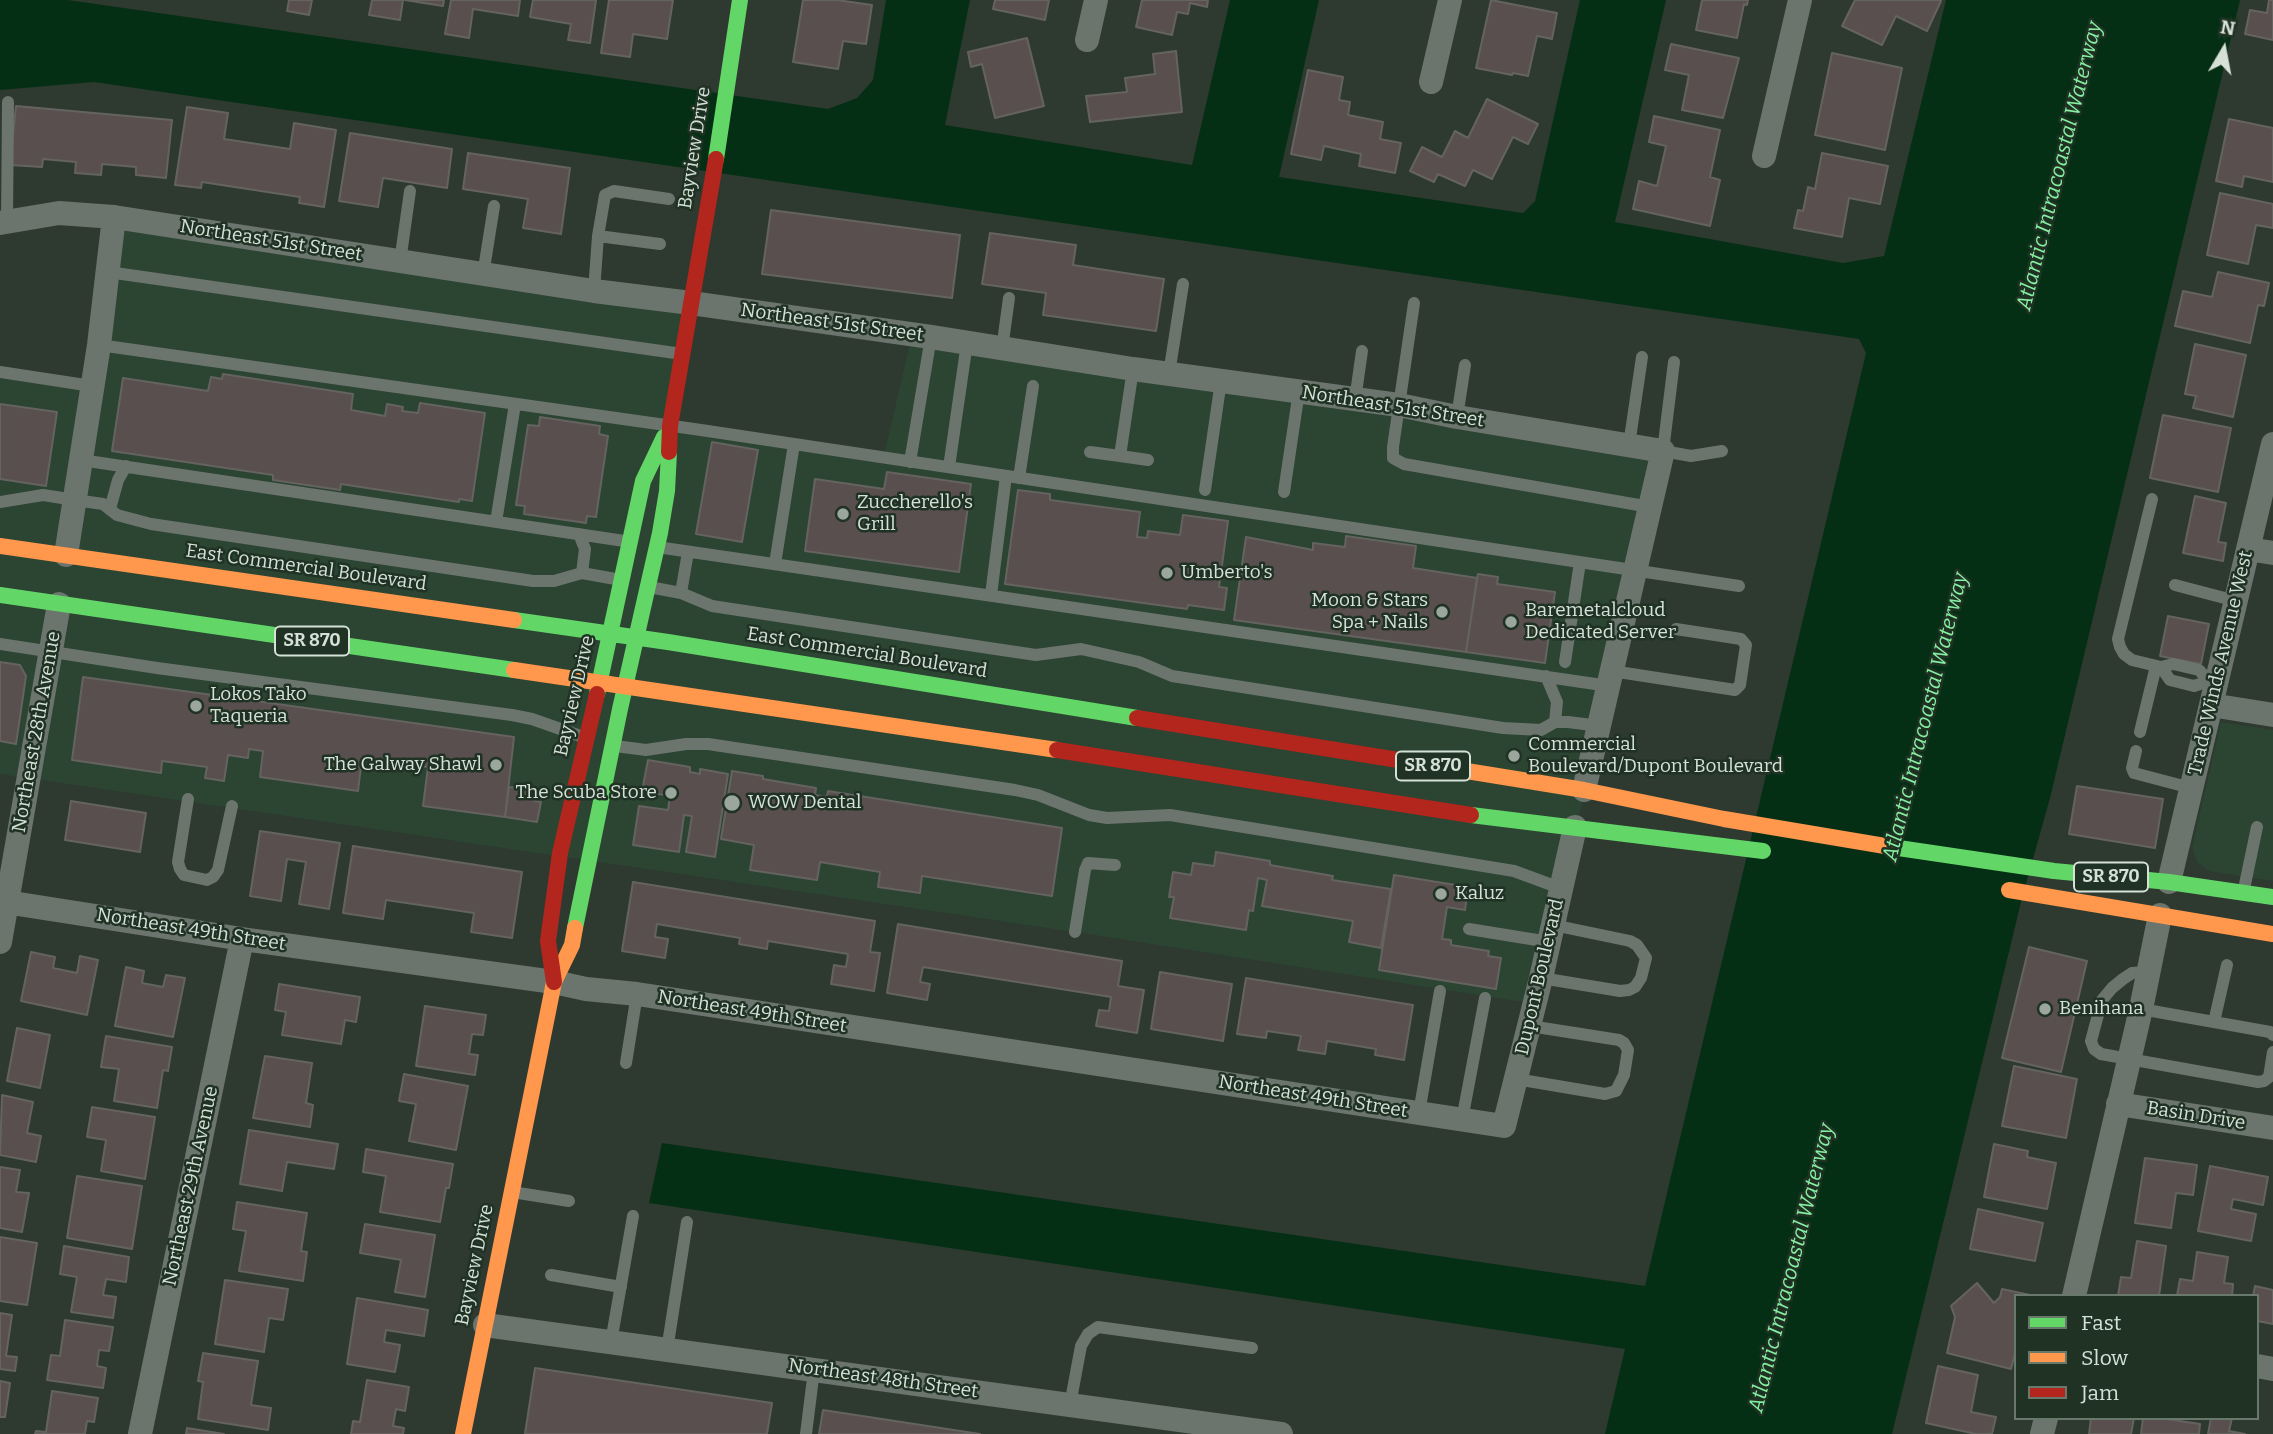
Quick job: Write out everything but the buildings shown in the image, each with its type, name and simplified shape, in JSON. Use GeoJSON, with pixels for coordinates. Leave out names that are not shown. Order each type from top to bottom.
{"type":"FeatureCollection","features":[{"type":"Feature","properties":{"kind":"main road","name":"Bayview Drive"},"geometry":{"type":"LineString","coordinates":[[463,1434],[554,982],[572,945],[667,491],[670,426],[740,0]]}},
{"type":"Feature","properties":{"kind":"main road","name":"Bayview Drive"},"geometry":{"type":"LineString","coordinates":[[554,982],[548,941],[560,853],[643,481],[670,426]]}},
{"type":"Feature","properties":{"kind":"main road","name":"East Commercial Boulevard"},"geometry":{"type":"LineString","coordinates":[[0,545],[62,561],[611,633],[1147,719],[1578,807],[1721,845],[1784,854]]}},
{"type":"Feature","properties":{"kind":"main road"},"geometry":{"type":"LineString","coordinates":[[0,594],[30,583]]}},
{"type":"Feature","properties":{"kind":"main road","name":"East Commercial Boulevard"},"geometry":{"type":"LineString","coordinates":[[0,594],[1040,748],[1108,744],[1511,821],[1578,807],[1724,819],[1958,858],[2169,882]]}},
{"type":"Feature","properties":{"kind":"main road"},"geometry":{"type":"LineString","coordinates":[[1091,728],[1101,712]]}},
{"type":"Feature","properties":{"kind":"main road"},"geometry":{"type":"LineString","coordinates":[[1108,744],[1147,719]]}},
{"type":"Feature","properties":{"kind":"main road"},"geometry":{"type":"LineString","coordinates":[[1040,748],[1077,738]]}},
{"type":"Feature","properties":{"kind":"main road"},"geometry":{"type":"LineString","coordinates":[[1511,821],[1555,811]]}},
{"type":"Feature","properties":{"kind":"main road","name":"SR 870"},"geometry":{"type":"LineString","coordinates":[[2169,882],[2273,897]]}},
{"type":"Feature","properties":{"kind":"main road"},"geometry":{"type":"LineString","coordinates":[[2160,915],[2176,900],[2210,887]]}},
{"type":"Feature","properties":{"kind":"main road","name":"SR 870"},"geometry":{"type":"LineString","coordinates":[[1999,888],[2273,934]]}},
{"type":"Feature","properties":{"kind":"street"},"geometry":{"type":"LineString","coordinates":[[1087,40],[1096,0]]}},
{"type":"Feature","properties":{"kind":"street"},"geometry":{"type":"LineString","coordinates":[[1431,82],[1450,0]]}},
{"type":"Feature","properties":{"kind":"street"},"geometry":{"type":"LineString","coordinates":[[1764,156],[1800,0]]}},
{"type":"Feature","properties":{"kind":"street","name":"Northeast 51st Street"},"geometry":{"type":"LineString","coordinates":[[3,222],[58,213],[114,217],[483,275],[1399,405],[1662,451]]}},
{"type":"Feature","properties":{"kind":"street"},"geometry":{"type":"LineString","coordinates":[[62,561],[75,500],[99,345],[114,217]]}},
{"type":"Feature","properties":{"kind":"street","name":"Trade Winds Avenue West"},"geometry":{"type":"LineString","coordinates":[[2169,882],[2212,690],[2273,444]]}},
{"type":"Feature","properties":{"kind":"street","name":"Dupont Boulevard"},"geometry":{"type":"LineString","coordinates":[[1504,1126],[1542,978],[1578,807],[1600,726],[1662,451]]}},
{"type":"Feature","properties":{"kind":"street"},"geometry":{"type":"LineString","coordinates":[[2248,549],[2273,553]]}},
{"type":"Feature","properties":{"kind":"street","name":"Northeast 28th Avenue"},"geometry":{"type":"LineString","coordinates":[[0,942],[4,901],[59,604]]}},
{"type":"Feature","properties":{"kind":"street"},"geometry":{"type":"LineString","coordinates":[[2212,690],[2273,715]]}},
{"type":"Feature","properties":{"kind":"street","name":"Northeast 49th Street"},"geometry":{"type":"LineString","coordinates":[[4,901],[242,939],[637,994],[1504,1126]]}},
{"type":"Feature","properties":{"kind":"street"},"geometry":{"type":"LineString","coordinates":[[2074,1294],[2141,1009],[2160,915]]}},
{"type":"Feature","properties":{"kind":"street","name":"Northeast 29th Avenue"},"geometry":{"type":"LineString","coordinates":[[140,1434],[242,939]]}},
{"type":"Feature","properties":{"kind":"street","name":"Basin Drive"},"geometry":{"type":"LineString","coordinates":[[2118,1104],[2273,1128]]}},
{"type":"Feature","properties":{"kind":"street","name":"Northeast 48th Street"},"geometry":{"type":"LineString","coordinates":[[485,1325],[1281,1434]]}},
{"type":"Feature","properties":{"kind":"lane"},"geometry":{"type":"LineString","coordinates":[[3,222],[8,102]]}},
{"type":"Feature","properties":{"kind":"lane"},"geometry":{"type":"LineString","coordinates":[[400,262],[410,191]]}},
{"type":"Feature","properties":{"kind":"lane"},"geometry":{"type":"LineString","coordinates":[[594,291],[598,236],[605,195],[609,192],[669,198]]}},
{"type":"Feature","properties":{"kind":"lane"},"geometry":{"type":"LineString","coordinates":[[483,275],[494,206]]}},
{"type":"Feature","properties":{"kind":"lane"},"geometry":{"type":"LineString","coordinates":[[598,236],[660,244]]}},
{"type":"Feature","properties":{"kind":"lane"},"geometry":{"type":"LineString","coordinates":[[108,272],[682,354]]}},
{"type":"Feature","properties":{"kind":"lane"},"geometry":{"type":"LineString","coordinates":[[1169,373],[1183,284]]}},
{"type":"Feature","properties":{"kind":"lane"},"geometry":{"type":"LineString","coordinates":[[1002,349],[1009,298]]}},
{"type":"Feature","properties":{"kind":"lane"},"geometry":{"type":"LineString","coordinates":[[1414,303],[1392,447],[1393,458],[1404,464],[1650,507]]}},
{"type":"Feature","properties":{"kind":"lane"},"geometry":{"type":"LineString","coordinates":[[910,462],[931,337]]}},
{"type":"Feature","properties":{"kind":"lane"},"geometry":{"type":"LineString","coordinates":[[949,467],[967,343]]}},
{"type":"Feature","properties":{"kind":"lane"},"geometry":{"type":"LineString","coordinates":[[99,345],[794,444],[1739,586]]}},
{"type":"Feature","properties":{"kind":"lane"},"geometry":{"type":"LineString","coordinates":[[1355,400],[1362,351]]}},
{"type":"Feature","properties":{"kind":"lane"},"geometry":{"type":"LineString","coordinates":[[1629,445],[1642,357]]}},
{"type":"Feature","properties":{"kind":"lane"},"geometry":{"type":"LineString","coordinates":[[1674,362],[1662,451],[1691,456],[1721,451]]}},
{"type":"Feature","properties":{"kind":"lane"},"geometry":{"type":"LineString","coordinates":[[1457,417],[1465,365]]}},
{"type":"Feature","properties":{"kind":"lane"},"geometry":{"type":"LineString","coordinates":[[1120,456],[1133,369]]}},
{"type":"Feature","properties":{"kind":"lane"},"geometry":{"type":"LineString","coordinates":[[0,372],[92,386]]}},
{"type":"Feature","properties":{"kind":"lane"},"geometry":{"type":"LineString","coordinates":[[1205,490],[1221,381]]}},
{"type":"Feature","properties":{"kind":"lane"},"geometry":{"type":"LineString","coordinates":[[991,595],[1033,386]]}},
{"type":"Feature","properties":{"kind":"lane"},"geometry":{"type":"LineString","coordinates":[[1284,492],[1299,391]]}},
{"type":"Feature","properties":{"kind":"lane"},"geometry":{"type":"LineString","coordinates":[[496,522],[515,404]]}},
{"type":"Feature","properties":{"kind":"lane"},"geometry":{"type":"LineString","coordinates":[[775,564],[794,444]]}},
{"type":"Feature","properties":{"kind":"lane"},"geometry":{"type":"LineString","coordinates":[[1090,452],[1148,460]]}},
{"type":"Feature","properties":{"kind":"lane"},"geometry":{"type":"LineString","coordinates":[[81,460],[631,542]]}},
{"type":"Feature","properties":{"kind":"lane"},"geometry":{"type":"LineString","coordinates":[[110,509],[118,480],[126,466]]}},
{"type":"Feature","properties":{"kind":"lane"},"geometry":{"type":"LineString","coordinates":[[0,502],[43,495],[103,504],[126,518],[151,524],[533,582],[554,581],[582,573],[623,580]]}},
{"type":"Feature","properties":{"kind":"lane"},"geometry":{"type":"LineString","coordinates":[[2152,499],[2119,639],[2124,654],[2132,660],[2159,666],[2170,680],[2212,690]]}},
{"type":"Feature","properties":{"kind":"lane"},"geometry":{"type":"LineString","coordinates":[[579,534],[585,549],[582,573]]}},
{"type":"Feature","properties":{"kind":"lane"},"geometry":{"type":"LineString","coordinates":[[656,547],[1546,676],[1611,678],[1735,690],[1740,685],[1746,645],[1741,639],[1676,629]]}},
{"type":"Feature","properties":{"kind":"lane"},"geometry":{"type":"LineString","coordinates":[[681,593],[688,552]]}},
{"type":"Feature","properties":{"kind":"lane"},"geometry":{"type":"LineString","coordinates":[[1565,662],[1580,562]]}},
{"type":"Feature","properties":{"kind":"lane"},"geometry":{"type":"LineString","coordinates":[[2175,585],[2236,601]]}},
{"type":"Feature","properties":{"kind":"lane"},"geometry":{"type":"LineString","coordinates":[[648,587],[681,593],[712,606],[1001,650],[1036,655],[1082,649],[1139,662],[1171,676],[1503,728],[1541,730],[1555,722],[1600,726]]}},
{"type":"Feature","properties":{"kind":"lane"},"geometry":{"type":"LineString","coordinates":[[0,645],[512,715],[532,719],[586,738]]}},
{"type":"Feature","properties":{"kind":"lane"},"geometry":{"type":"LineString","coordinates":[[2140,732],[2159,666]]}},
{"type":"Feature","properties":{"kind":"lane"},"geometry":{"type":"LineString","coordinates":[[1546,676],[1558,702],[1555,722]]}},
{"type":"Feature","properties":{"kind":"lane"},"geometry":{"type":"LineString","coordinates":[[613,746],[646,750],[686,744],[708,744],[1001,788],[1038,795],[1089,815],[1125,818],[1170,815],[1514,871],[1560,888]]}},
{"type":"Feature","properties":{"kind":"lane"},"geometry":{"type":"LineString","coordinates":[[2136,751],[2132,768],[2134,773],[2192,788]]}},
{"type":"Feature","properties":{"kind":"lane"},"geometry":{"type":"LineString","coordinates":[[188,799],[178,862],[184,875],[207,880],[218,870],[232,806]]}},
{"type":"Feature","properties":{"kind":"lane"},"geometry":{"type":"LineString","coordinates":[[2243,892],[2257,827]]}},
{"type":"Feature","properties":{"kind":"lane"},"geometry":{"type":"LineString","coordinates":[[1075,932],[1088,863],[1115,865]]}},
{"type":"Feature","properties":{"kind":"lane"},"geometry":{"type":"LineString","coordinates":[[1469,929],[1630,941],[1637,945],[1646,958],[1641,978],[1635,987],[1629,990],[1620,991],[1542,978]]}},
{"type":"Feature","properties":{"kind":"lane"},"geometry":{"type":"LineString","coordinates":[[2214,1022],[2227,965]]}},
{"type":"Feature","properties":{"kind":"lane"},"geometry":{"type":"LineString","coordinates":[[2148,972],[2132,973],[2112,988],[2102,1000],[2091,1041],[2094,1049],[2101,1054],[2258,1082],[2269,1077],[2273,1052]]}},
{"type":"Feature","properties":{"kind":"lane"},"geometry":{"type":"LineString","coordinates":[[1419,1113],[1440,991]]}},
{"type":"Feature","properties":{"kind":"lane"},"geometry":{"type":"LineString","coordinates":[[626,1063],[637,994]]}},
{"type":"Feature","properties":{"kind":"lane"},"geometry":{"type":"LineString","coordinates":[[1462,1120],[1485,998]]}},
{"type":"Feature","properties":{"kind":"lane"},"geometry":{"type":"LineString","coordinates":[[2141,1009],[2270,1031],[2273,1035]]}},
{"type":"Feature","properties":{"kind":"lane"},"geometry":{"type":"LineString","coordinates":[[1516,1079],[1605,1094],[1616,1091],[1624,1074],[1629,1050],[1625,1043],[1530,1026]]}},
{"type":"Feature","properties":{"kind":"lane"},"geometry":{"type":"LineString","coordinates":[[512,1192],[569,1201]]}},
{"type":"Feature","properties":{"kind":"lane"},"geometry":{"type":"LineString","coordinates":[[611,1342],[633,1216]]}},
{"type":"Feature","properties":{"kind":"lane"},"geometry":{"type":"LineString","coordinates":[[667,1350],[687,1222]]}},
{"type":"Feature","properties":{"kind":"lane"},"geometry":{"type":"LineString","coordinates":[[551,1275],[621,1287]]}},
{"type":"Feature","properties":{"kind":"lane"},"geometry":{"type":"LineString","coordinates":[[1070,1405],[1081,1346],[1088,1334],[1098,1326],[1252,1348]]}},
{"type":"Feature","properties":{"kind":"lane"},"geometry":{"type":"LineString","coordinates":[[806,1434],[814,1370]]}},
{"type":"Feature","properties":{"kind":"shaded area"},"geometry":{"type":"Polygon","coordinates":[[[116,218],[690,310],[670,425],[884,455],[910,343],[931,337],[1661,460],[1536,1004],[1075,932],[0,774],[0,372],[94,385],[116,218]]]}},
{"type":"Feature","properties":{"kind":"shaded area"},"geometry":{"type":"Polygon","coordinates":[[[2221,722],[2273,730],[2273,881],[2209,871],[2197,862],[2192,847],[2221,722]]]}},
{"type":"Feature","properties":{"kind":"water","name":"Atlantic Intracoastal Waterway"},"geometry":{"type":"Polygon","coordinates":[[[0,0],[68,0],[828,109],[857,98],[873,80],[886,0],[970,0],[945,125],[1192,165],[1230,0],[1319,0],[1279,177],[1523,213],[1535,201],[1580,0],[1666,0],[1615,222],[1843,263],[1884,256],[1946,0],[2240,0],[2050,798],[2022,898],[1892,1434],[1605,1434],[1625,1349],[649,1203],[662,1143],[1645,1286],[1866,353],[1859,339],[94,82],[0,90],[0,0]]]}},
{"type":"Feature","properties":{"kind":"traffic: fast"},"geometry":{"type":"LineString","coordinates":[[716,159],[740,0]]}},
{"type":"Feature","properties":{"kind":"traffic: fast"},"geometry":{"type":"LineString","coordinates":[[597,694],[643,481],[664,437]]}},
{"type":"Feature","properties":{"kind":"traffic: fast"},"geometry":{"type":"LineString","coordinates":[[575,928],[660,533],[667,491],[669,452]]}},
{"type":"Feature","properties":{"kind":"traffic: fast"},"geometry":{"type":"LineString","coordinates":[[0,595],[514,670]]}},
{"type":"Feature","properties":{"kind":"traffic: fast"},"geometry":{"type":"LineString","coordinates":[[514,620],[668,642],[1137,718]]}},
{"type":"Feature","properties":{"kind":"traffic: fast"},"geometry":{"type":"LineString","coordinates":[[1471,815],[1763,851]]}},
{"type":"Feature","properties":{"kind":"traffic: fast"},"geometry":{"type":"LineString","coordinates":[[1885,846],[2054,871],[2169,882],[2273,897]]}},
{"type":"Feature","properties":{"kind":"traffic: slow"},"geometry":{"type":"LineString","coordinates":[[0,546],[514,620]]}},
{"type":"Feature","properties":{"kind":"traffic: slow"},"geometry":{"type":"LineString","coordinates":[[514,670],[1057,750]]}},
{"type":"Feature","properties":{"kind":"traffic: slow"},"geometry":{"type":"LineString","coordinates":[[1448,768],[1584,790],[1724,819],[1885,846]]}},
{"type":"Feature","properties":{"kind":"traffic: slow"},"geometry":{"type":"LineString","coordinates":[[2009,890],[2273,934]]}},
{"type":"Feature","properties":{"kind":"traffic: slow"},"geometry":{"type":"LineString","coordinates":[[463,1434],[554,982],[572,945],[575,928]]}},
{"type":"Feature","properties":{"kind":"traffic: jam"},"geometry":{"type":"LineString","coordinates":[[669,452],[670,426],[716,159]]}},
{"type":"Feature","properties":{"kind":"traffic: jam"},"geometry":{"type":"LineString","coordinates":[[554,982],[548,941],[560,853],[597,694]]}},
{"type":"Feature","properties":{"kind":"traffic: jam"},"geometry":{"type":"LineString","coordinates":[[1137,718],[1448,768]]}},
{"type":"Feature","properties":{"kind":"traffic: jam"},"geometry":{"type":"LineString","coordinates":[[1057,750],[1471,815]]}},
{"type":"Feature","properties":{"kind":"place","name":"Zuccherello's Grill"},"geometry":{"type":"Point","coordinates":[843,514]}},
{"type":"Feature","properties":{"kind":"place","name":"Umberto's"},"geometry":{"type":"Point","coordinates":[1167,573]}},
{"type":"Feature","properties":{"kind":"place","name":"Moon & Stars Spa + Nails"},"geometry":{"type":"Point","coordinates":[1442,612]}},
{"type":"Feature","properties":{"kind":"place","name":"Baremetalcloud Dedicated Server"},"geometry":{"type":"Point","coordinates":[1511,622]}},
{"type":"Feature","properties":{"kind":"place","name":"Lokos Tako Taqueria"},"geometry":{"type":"Point","coordinates":[196,706]}},
{"type":"Feature","properties":{"kind":"place","name":"Commercial Boulevard/Dupont Boulevard"},"geometry":{"type":"Point","coordinates":[1514,756]}},
{"type":"Feature","properties":{"kind":"place","name":"The Galway Shawl"},"geometry":{"type":"Point","coordinates":[496,765]}},
{"type":"Feature","properties":{"kind":"place","name":"The Scuba Store"},"geometry":{"type":"Point","coordinates":[671,793]}},
{"type":"Feature","properties":{"kind":"place","name":"WOW Dental"},"geometry":{"type":"Point","coordinates":[732,803]}},
{"type":"Feature","properties":{"kind":"place","name":"Kaluz"},"geometry":{"type":"Point","coordinates":[1441,894]}},
{"type":"Feature","properties":{"kind":"place","name":"Benihana"},"geometry":{"type":"Point","coordinates":[2045,1009]}}]}
